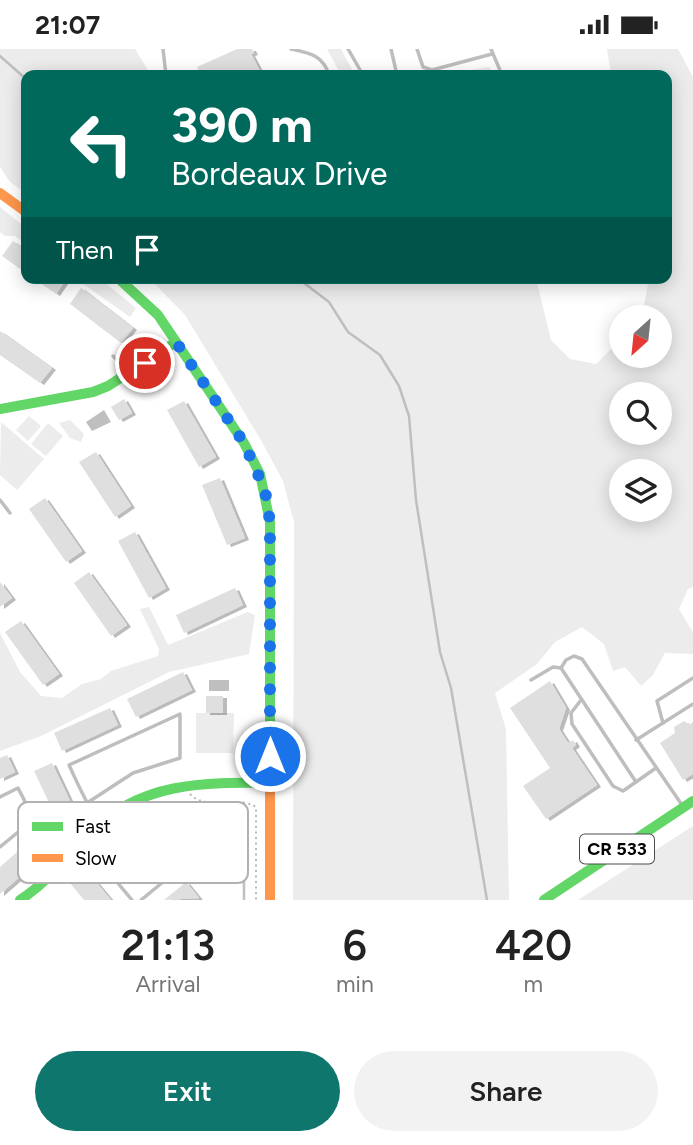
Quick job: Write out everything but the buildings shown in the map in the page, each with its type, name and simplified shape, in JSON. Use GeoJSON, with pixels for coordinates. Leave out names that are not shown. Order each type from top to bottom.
{"type":"FeatureCollection","features":[{"type":"Feature","properties":{"kind":"street"},"geometry":{"type":"LineString","coordinates":[[0,193],[21,208]]}},
{"type":"Feature","properties":{"kind":"street"},"geometry":{"type":"LineString","coordinates":[[125,284],[146,301],[252,457],[268,505],[270,900]]}},
{"type":"Feature","properties":{"kind":"street"},"geometry":{"type":"LineString","coordinates":[[0,409],[93,392],[129,373],[176,342]]}},
{"type":"Feature","properties":{"kind":"street"},"geometry":{"type":"LineString","coordinates":[[131,802],[138,797],[188,783],[270,783]]}},
{"type":"Feature","properties":{"kind":"street","name":"CR 533"},"geometry":{"type":"LineString","coordinates":[[544,900],[597,862],[688,804]]}},
{"type":"Feature","properties":{"kind":"street"},"geometry":{"type":"LineString","coordinates":[[20,900],[43,883]]}},
{"type":"Feature","properties":{"kind":"lane"},"geometry":{"type":"LineString","coordinates":[[163,49],[165,70]]}},
{"type":"Feature","properties":{"kind":"lane"},"geometry":{"type":"LineString","coordinates":[[290,49],[311,53],[320,59],[326,70]]}},
{"type":"Feature","properties":{"kind":"lane"},"geometry":{"type":"LineString","coordinates":[[348,49],[360,70]]}},
{"type":"Feature","properties":{"kind":"lane"},"geometry":{"type":"LineString","coordinates":[[391,49],[396,70]]}},
{"type":"Feature","properties":{"kind":"lane"},"geometry":{"type":"LineString","coordinates":[[416,49],[423,67],[430,70]]}},
{"type":"Feature","properties":{"kind":"lane"},"geometry":{"type":"LineString","coordinates":[[435,70],[492,51],[500,70]]}},
{"type":"Feature","properties":{"kind":"lane"},"geometry":{"type":"LineString","coordinates":[[113,356],[129,373]]}},
{"type":"Feature","properties":{"kind":"lane"},"geometry":{"type":"LineString","coordinates":[[0,500],[10,513]]}},
{"type":"Feature","properties":{"kind":"lane"},"geometry":{"type":"LineString","coordinates":[[561,668],[566,660],[574,656],[582,659],[656,768],[688,804]]}},
{"type":"Feature","properties":{"kind":"lane"},"geometry":{"type":"LineString","coordinates":[[531,680],[543,670],[561,668]]}},
{"type":"Feature","properties":{"kind":"lane"},"geometry":{"type":"LineString","coordinates":[[561,668],[636,782]]}},
{"type":"Feature","properties":{"kind":"lane"},"geometry":{"type":"LineString","coordinates":[[663,723],[657,701],[693,678]]}},
{"type":"Feature","properties":{"kind":"lane"},"geometry":{"type":"LineString","coordinates":[[581,700],[573,706],[572,724],[613,786],[623,791],[656,768]]}},
{"type":"Feature","properties":{"kind":"lane"},"geometry":{"type":"LineString","coordinates":[[636,740],[693,703]]}},
{"type":"Feature","properties":{"kind":"lane"},"geometry":{"type":"LineString","coordinates":[[87,802],[69,765],[180,714],[180,758],[133,773],[89,802]]}},
{"type":"Feature","properties":{"kind":"lane"},"geometry":{"type":"LineString","coordinates":[[0,797],[18,788],[25,802]]}},
{"type":"Feature","properties":{"kind":"lane"},"geometry":{"type":"LineString","coordinates":[[0,847],[18,832]]}},
{"type":"Feature","properties":{"kind":"lane"},"geometry":{"type":"LineString","coordinates":[[117,883],[132,900]]}},
{"type":"Feature","properties":{"kind":"lane"},"geometry":{"type":"LineString","coordinates":[[141,900],[162,883]]}},
{"type":"Feature","properties":{"kind":"path"},"geometry":{"type":"LineString","coordinates":[[188,783],[191,797],[195,800],[230,802]]}},
{"type":"Feature","properties":{"kind":"path"},"geometry":{"type":"LineString","coordinates":[[248,803],[256,807],[256,900]]}},
{"type":"Feature","properties":{"kind":"shaded area"},"geometry":{"type":"Polygon","coordinates":[[[0,49],[135,49],[148,70],[21,70],[21,190],[10,182],[0,167],[0,49]]]}},
{"type":"Feature","properties":{"kind":"shaded area"},"geometry":{"type":"Polygon","coordinates":[[[327,49],[341,49],[352,70],[338,70],[327,49]]]}},
{"type":"Feature","properties":{"kind":"shaded area"},"geometry":{"type":"Polygon","coordinates":[[[607,49],[678,49],[693,77],[693,587],[688,589],[679,609],[693,632],[693,654],[665,653],[653,675],[641,686],[625,667],[613,671],[604,644],[582,627],[555,642],[537,664],[495,693],[506,729],[509,900],[293,900],[294,522],[283,481],[262,442],[185,315],[155,284],[537,284],[551,340],[570,359],[596,364],[609,351],[609,368],[672,368],[672,305],[644,305],[648,284],[672,284],[672,70],[610,70],[607,49]]]}},
{"type":"Feature","properties":{"kind":"shaded area"},"geometry":{"type":"Polygon","coordinates":[[[489,67],[491,70],[470,70],[489,67]]]}},
{"type":"Feature","properties":{"kind":"shaded area"},"geometry":{"type":"Polygon","coordinates":[[[0,207],[21,224],[21,240],[0,232],[0,207]]]}},
{"type":"Feature","properties":{"kind":"shaded area"},"geometry":{"type":"Polygon","coordinates":[[[83,284],[106,284],[136,308],[130,317],[83,284]]]}},
{"type":"Feature","properties":{"kind":"shaded area"},"geometry":{"type":"Polygon","coordinates":[[[104,410],[111,422],[92,431],[86,422],[104,410]]]}},
{"type":"Feature","properties":{"kind":"shaded area"},"geometry":{"type":"Polygon","coordinates":[[[29,416],[41,426],[28,441],[16,430],[29,416]]]}},
{"type":"Feature","properties":{"kind":"shaded area"},"geometry":{"type":"Polygon","coordinates":[[[70,420],[84,434],[81,442],[70,438],[59,423],[70,420]]]}},
{"type":"Feature","properties":{"kind":"shaded area"},"geometry":{"type":"Polygon","coordinates":[[[1,422],[44,459],[17,490],[0,475],[1,422]]]}},
{"type":"Feature","properties":{"kind":"shaded area"},"geometry":{"type":"Polygon","coordinates":[[[48,423],[63,436],[46,456],[31,444],[48,423]]]}},
{"type":"Feature","properties":{"kind":"shaded area"},"geometry":{"type":"Polygon","coordinates":[[[149,607],[168,645],[248,612],[255,615],[249,654],[169,672],[41,736],[0,751],[0,633],[20,672],[41,696],[62,698],[82,684],[101,679],[111,671],[158,656],[159,649],[140,609],[149,607]]]}},
{"type":"Feature","properties":{"kind":"shaded area"},"geometry":{"type":"Polygon","coordinates":[[[209,680],[229,680],[229,691],[209,691],[209,680]]]}},
{"type":"Feature","properties":{"kind":"shaded area"},"geometry":{"type":"Polygon","coordinates":[[[196,713],[234,713],[233,753],[196,753],[196,713]]]}},
{"type":"Feature","properties":{"kind":"shaded area"},"geometry":{"type":"Polygon","coordinates":[[[693,826],[693,900],[578,900],[693,826]]]}},
{"type":"Feature","properties":{"kind":"waterway"},"geometry":{"type":"LineString","coordinates":[[0,56],[21,75]]}},
{"type":"Feature","properties":{"kind":"waterway"},"geometry":{"type":"LineString","coordinates":[[305,284],[329,302],[348,332],[380,355],[399,386],[409,416],[416,500],[440,652],[451,688],[487,900]]}},
{"type":"Feature","properties":{"kind":"waterway"},"geometry":{"type":"LineString","coordinates":[[244,883],[244,900]]}},
{"type":"Feature","properties":{"kind":"traffic: fast"},"geometry":{"type":"LineString","coordinates":[[124,284],[158,315],[244,443],[260,474],[270,522],[270,731]]}},
{"type":"Feature","properties":{"kind":"traffic: fast"},"geometry":{"type":"LineString","coordinates":[[0,409],[93,392],[108,386],[176,342]]}},
{"type":"Feature","properties":{"kind":"traffic: fast"},"geometry":{"type":"LineString","coordinates":[[135,802],[151,795],[197,785],[270,783]]}},
{"type":"Feature","properties":{"kind":"traffic: fast"},"geometry":{"type":"LineString","coordinates":[[544,900],[693,801]]}},
{"type":"Feature","properties":{"kind":"traffic: fast"},"geometry":{"type":"LineString","coordinates":[[20,900],[41,883]]}},
{"type":"Feature","properties":{"kind":"traffic: slow"},"geometry":{"type":"LineString","coordinates":[[0,193],[21,208]]}},
{"type":"Feature","properties":{"kind":"traffic: slow"},"geometry":{"type":"LineString","coordinates":[[270,731],[270,900]]}},
{"type":"Feature","properties":{"kind":"route"},"geometry":{"type":"LineString","coordinates":[[145,363],[176,342],[244,443],[260,474],[270,522],[270,756]]}}]}
